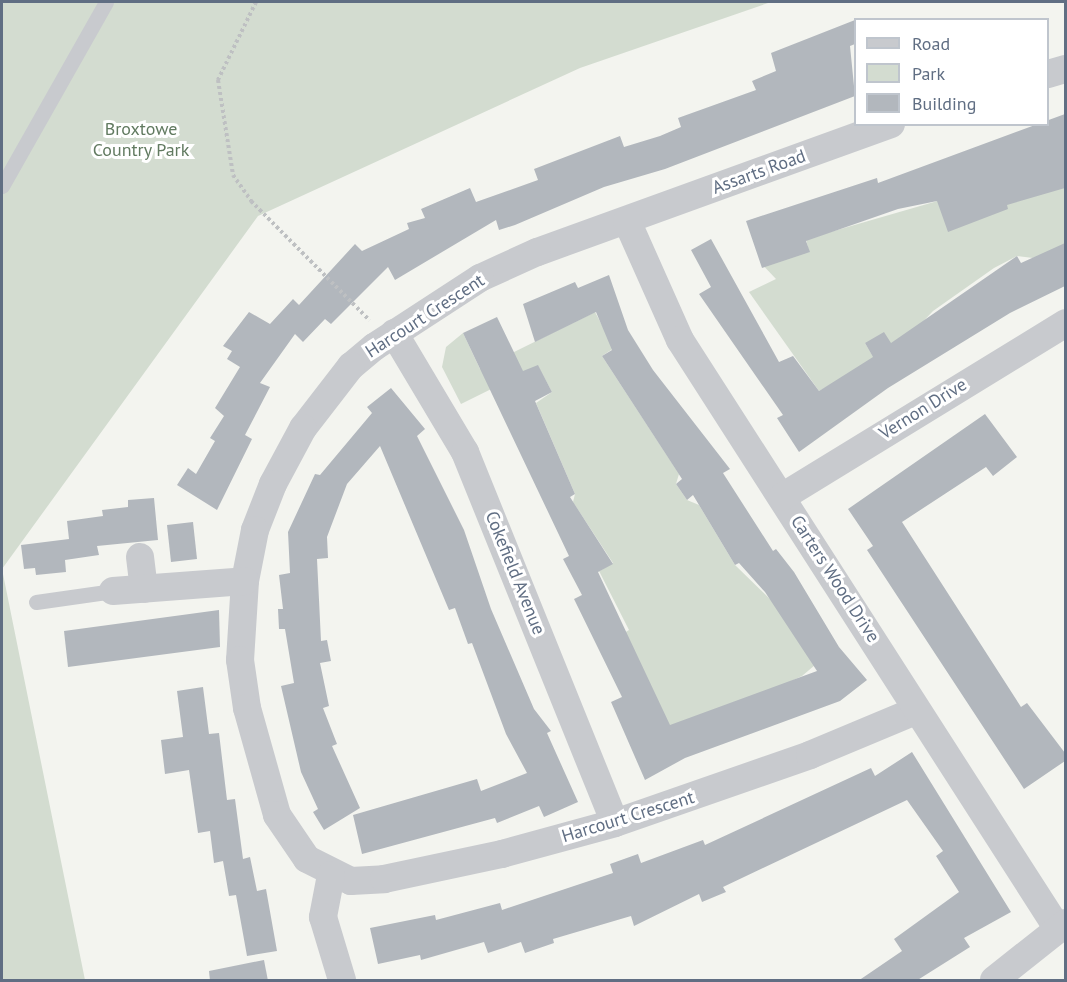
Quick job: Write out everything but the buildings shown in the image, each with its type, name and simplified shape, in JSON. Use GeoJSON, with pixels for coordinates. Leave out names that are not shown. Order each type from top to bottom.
{"type":"FeatureCollection","features":[{"type":"Feature","properties":{"kind":"street"},"geometry":{"type":"LineString","coordinates":[[1049,73],[1065,69]]}},
{"type":"Feature","properties":{"kind":"street","name":"Assarts Road"},"geometry":{"type":"LineString","coordinates":[[627,221],[886,126]]}},
{"type":"Feature","properties":{"kind":"street","name":"Harcourt Crescent"},"geometry":{"type":"LineString","coordinates":[[627,221],[480,278],[391,335],[351,366],[303,428],[262,511],[245,581],[240,660],[261,765],[291,839],[331,875],[351,881],[384,879],[615,823],[810,754],[915,711]]}},
{"type":"Feature","properties":{"kind":"street","name":"Carters Wood Drive"},"geometry":{"type":"LineString","coordinates":[[627,221],[674,330],[782,497],[915,711],[1062,926]]}},
{"type":"Feature","properties":{"kind":"street","name":"Vernon Drive"},"geometry":{"type":"LineString","coordinates":[[782,497],[1065,323]]}},
{"type":"Feature","properties":{"kind":"street","name":"Cokefield Avenue"},"geometry":{"type":"LineString","coordinates":[[391,335],[465,452],[615,823]]}},
{"type":"Feature","properties":{"kind":"street"},"geometry":{"type":"LineString","coordinates":[[140,557],[144,589]]}},
{"type":"Feature","properties":{"kind":"street"},"geometry":{"type":"LineString","coordinates":[[113,591],[245,581]]}},
{"type":"Feature","properties":{"kind":"street"},"geometry":{"type":"LineString","coordinates":[[331,875],[323,917],[342,981]]}},
{"type":"Feature","properties":{"kind":"street"},"geometry":{"type":"LineString","coordinates":[[994,981],[1062,926]]}},
{"type":"Feature","properties":{"kind":"lane"},"geometry":{"type":"LineString","coordinates":[[2,186],[106,2]]}},
{"type":"Feature","properties":{"kind":"lane"},"geometry":{"type":"LineString","coordinates":[[36,602],[113,591]]}},
{"type":"Feature","properties":{"kind":"path"},"geometry":{"type":"LineString","coordinates":[[256,2],[218,80],[233,175],[251,201],[391,335]]}},
{"type":"Feature","properties":{"kind":"green space","name":"Broxtowe Country Park"},"geometry":{"type":"Polygon","coordinates":[[[2,2],[771,2],[580,68],[258,216],[2,569],[2,2]]]}},
{"type":"Feature","properties":{"kind":"green space"},"geometry":{"type":"Polygon","coordinates":[[[1065,154],[1065,246],[1033,258],[1017,256],[994,268],[933,311],[903,343],[865,343],[875,360],[819,391],[749,292],[776,279],[760,262],[809,252],[806,239],[934,202],[1065,154]]]}},
{"type":"Feature","properties":{"kind":"green space"},"geometry":{"type":"Polygon","coordinates":[[[595,312],[614,348],[602,356],[679,474],[676,484],[687,500],[699,505],[735,565],[772,601],[815,665],[802,676],[654,745],[624,633],[629,630],[599,571],[613,563],[573,502],[575,494],[536,403],[552,392],[538,366],[461,404],[442,367],[446,347],[463,333],[480,369],[595,312]]]}},
{"type":"Feature","properties":{"kind":"green space"},"geometry":{"type":"Polygon","coordinates":[[[2,569],[85,980],[2,980],[2,569]]]}}]}
